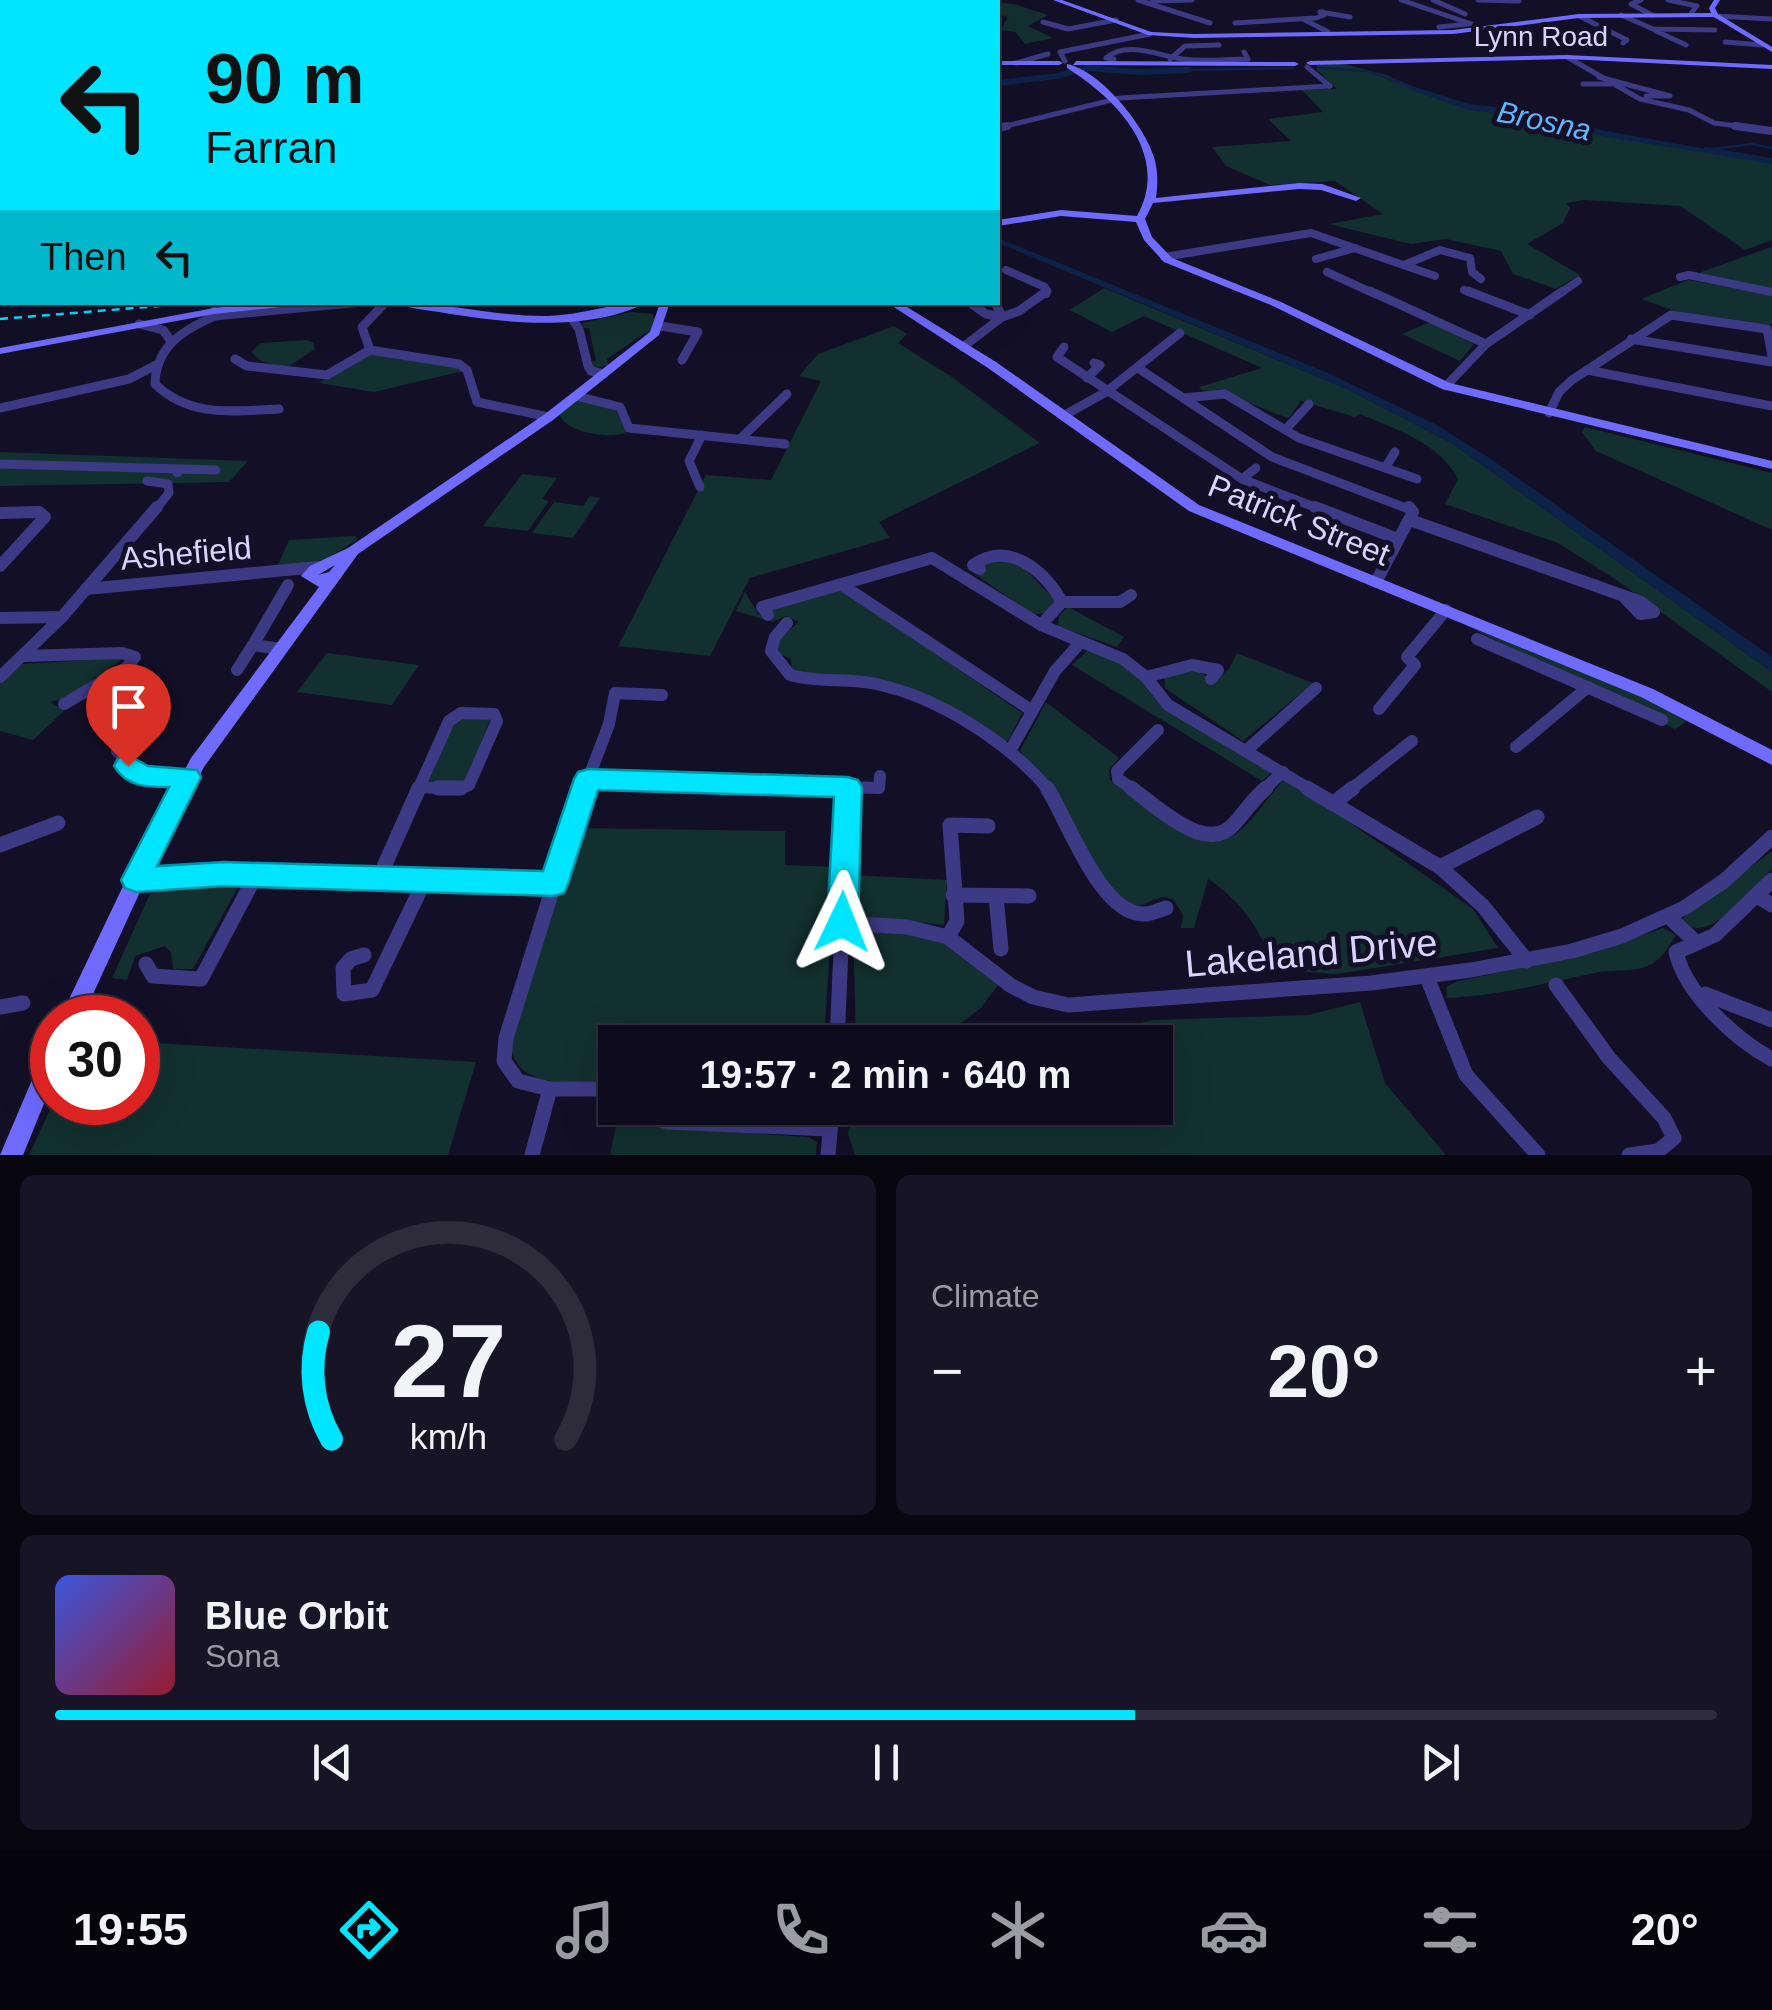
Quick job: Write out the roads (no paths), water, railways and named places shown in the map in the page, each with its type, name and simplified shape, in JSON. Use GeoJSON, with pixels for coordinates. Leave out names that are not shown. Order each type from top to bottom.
{"type":"FeatureCollection","features":[{"type":"Feature","properties":{"kind":"street"},"geometry":{"type":"LineString","coordinates":[[123,0],[132,0]]}},
{"type":"Feature","properties":{"kind":"street"},"geometry":{"type":"LineString","coordinates":[[1058,0],[1150,34]]}},
{"type":"Feature","properties":{"kind":"street"},"geometry":{"type":"LineString","coordinates":[[1140,1],[1192,0]]}},
{"type":"Feature","properties":{"kind":"street"},"geometry":{"type":"LineString","coordinates":[[1401,0],[1486,29]]}},
{"type":"Feature","properties":{"kind":"street"},"geometry":{"type":"LineString","coordinates":[[1433,0],[1465,14]]}},
{"type":"Feature","properties":{"kind":"street"},"geometry":{"type":"LineString","coordinates":[[1478,0],[1519,1]]}},
{"type":"Feature","properties":{"kind":"street"},"geometry":{"type":"LineString","coordinates":[[1641,0],[1631,4],[1652,15]]}},
{"type":"Feature","properties":{"kind":"street"},"geometry":{"type":"LineString","coordinates":[[1668,0],[1696,6],[1692,12]]}},
{"type":"Feature","properties":{"kind":"street"},"geometry":{"type":"LineString","coordinates":[[1717,0],[1712,8],[1715,16],[1772,50]]}},
{"type":"Feature","properties":{"kind":"street"},"geometry":{"type":"LineString","coordinates":[[1140,1],[1210,23]]}},
{"type":"Feature","properties":{"kind":"street"},"geometry":{"type":"LineString","coordinates":[[1290,12],[1328,32]]}},
{"type":"Feature","properties":{"kind":"street"},"geometry":{"type":"LineString","coordinates":[[1235,23],[1322,17],[1322,12],[1350,18]]}},
{"type":"Feature","properties":{"kind":"street"},"geometry":{"type":"LineString","coordinates":[[1621,15],[1686,44]]}},
{"type":"Feature","properties":{"kind":"street"},"geometry":{"type":"LineString","coordinates":[[1772,20],[1621,15],[1578,16],[1486,29],[1272,36],[1150,34],[1058,54],[1113,99],[1151,158],[1156,172],[1150,200],[1140,219],[1146,238],[1164,257],[1276,304],[1446,386],[1772,465]]}},
{"type":"Feature","properties":{"kind":"street"},"geometry":{"type":"LineString","coordinates":[[1578,16],[1627,40],[1623,43]]}},
{"type":"Feature","properties":{"kind":"street"},"geometry":{"type":"LineString","coordinates":[[1042,22],[1068,29],[1116,20]]}},
{"type":"Feature","properties":{"kind":"street"},"geometry":{"type":"LineString","coordinates":[[1439,27],[1472,24]]}},
{"type":"Feature","properties":{"kind":"street"},"geometry":{"type":"LineString","coordinates":[[1652,29],[1715,30]]}},
{"type":"Feature","properties":{"kind":"street"},"geometry":{"type":"LineString","coordinates":[[1576,34],[1605,31]]}},
{"type":"Feature","properties":{"kind":"street"},"geometry":{"type":"LineString","coordinates":[[1725,42],[1762,44]]}},
{"type":"Feature","properties":{"kind":"street"},"geometry":{"type":"LineString","coordinates":[[1171,60],[1185,46],[1215,45]]}},
{"type":"Feature","properties":{"kind":"street"},"geometry":{"type":"LineString","coordinates":[[1114,60],[1106,58],[1120,50],[1171,60],[1248,59],[1244,52]]}},
{"type":"Feature","properties":{"kind":"street"},"geometry":{"type":"LineString","coordinates":[[1016,62],[1047,55]]}},
{"type":"Feature","properties":{"kind":"street"},"geometry":{"type":"LineString","coordinates":[[1567,57],[1626,93],[1653,103],[1689,110],[1714,123],[1772,131]]}},
{"type":"Feature","properties":{"kind":"street","name":"Lynn Road"},"geometry":{"type":"LineString","coordinates":[[1000,62],[1071,65],[1171,60],[1309,65],[1567,57],[1772,67]]}},
{"type":"Feature","properties":{"kind":"street"},"geometry":{"type":"LineString","coordinates":[[1000,127],[1113,99],[1330,86],[1309,65]]}},
{"type":"Feature","properties":{"kind":"street"},"geometry":{"type":"LineString","coordinates":[[1598,76],[1616,76],[1642,92],[1670,96],[1626,93]]}},
{"type":"Feature","properties":{"kind":"street"},"geometry":{"type":"LineString","coordinates":[[1582,84],[1610,84]]}},
{"type":"Feature","properties":{"kind":"street"},"geometry":{"type":"LineString","coordinates":[[1150,200],[1299,186],[1322,187],[1356,198]]}},
{"type":"Feature","properties":{"kind":"street"},"geometry":{"type":"LineString","coordinates":[[1000,223],[1061,213],[1140,219]]}},
{"type":"Feature","properties":{"kind":"street"},"geometry":{"type":"LineString","coordinates":[[1164,257],[1312,233],[1434,276]]}},
{"type":"Feature","properties":{"kind":"street"},"geometry":{"type":"LineString","coordinates":[[1316,259],[1355,248]]}},
{"type":"Feature","properties":{"kind":"street"},"geometry":{"type":"LineString","coordinates":[[1404,265],[1444,250],[1472,260],[1472,272],[1481,280]]}},
{"type":"Feature","properties":{"kind":"street"},"geometry":{"type":"LineString","coordinates":[[963,347],[1002,317],[1019,312],[1048,292],[1045,287],[1006,270]]}},
{"type":"Feature","properties":{"kind":"street"},"geometry":{"type":"LineString","coordinates":[[1327,272],[1486,344]]}},
{"type":"Feature","properties":{"kind":"street"},"geometry":{"type":"LineString","coordinates":[[1680,277],[1690,275],[1772,292]]}},
{"type":"Feature","properties":{"kind":"street"},"geometry":{"type":"LineString","coordinates":[[1446,386],[1486,344],[1578,281]]}},
{"type":"Feature","properties":{"kind":"street"},"geometry":{"type":"LineString","coordinates":[[1464,290],[1530,315]]}},
{"type":"Feature","properties":{"kind":"street"},"geometry":{"type":"LineString","coordinates":[[0,351],[139,324],[277,305]]}},
{"type":"Feature","properties":{"kind":"street"},"geometry":{"type":"LineString","coordinates":[[154,384],[156,365],[170,341],[215,313],[322,305]]}},
{"type":"Feature","properties":{"kind":"street"},"geometry":{"type":"LineString","coordinates":[[370,350],[362,327],[383,305]]}},
{"type":"Feature","properties":{"kind":"street"},"geometry":{"type":"LineString","coordinates":[[415,305],[493,319],[572,319],[630,305]]}},
{"type":"Feature","properties":{"kind":"street"},"geometry":{"type":"LineString","coordinates":[[237,670],[289,579],[323,574],[549,417],[660,326],[664,305]]}},
{"type":"Feature","properties":{"kind":"street","name":"Patrick Street"},"geometry":{"type":"LineString","coordinates":[[896,305],[963,347],[1194,508],[1446,610],[1538,655],[1720,728],[1772,758]]}},
{"type":"Feature","properties":{"kind":"street"},"geometry":{"type":"LineString","coordinates":[[973,305],[986,314],[1002,317]]}},
{"type":"Feature","properties":{"kind":"street"},"geometry":{"type":"LineString","coordinates":[[996,305],[1002,317]]}},
{"type":"Feature","properties":{"kind":"street"},"geometry":{"type":"LineString","coordinates":[[1549,413],[1558,392],[1630,339],[1678,314],[1766,330],[1772,359],[1630,339]]}},
{"type":"Feature","properties":{"kind":"street"},"geometry":{"type":"LineString","coordinates":[[572,319],[579,328],[590,371],[604,374]]}},
{"type":"Feature","properties":{"kind":"street"},"geometry":{"type":"LineString","coordinates":[[139,324],[163,330],[170,341]]}},
{"type":"Feature","properties":{"kind":"street"},"geometry":{"type":"LineString","coordinates":[[660,326],[698,332],[682,360]]}},
{"type":"Feature","properties":{"kind":"street"},"geometry":{"type":"LineString","coordinates":[[1063,416],[1106,392],[1180,333]]}},
{"type":"Feature","properties":{"kind":"street"},"geometry":{"type":"LineString","coordinates":[[1064,347],[1057,357],[1242,479],[1398,539]]}},
{"type":"Feature","properties":{"kind":"street"},"geometry":{"type":"LineString","coordinates":[[235,358],[248,366],[327,375],[370,350],[459,364],[467,370],[476,402],[549,417]]}},
{"type":"Feature","properties":{"kind":"street"},"geometry":{"type":"LineString","coordinates":[[1088,378],[1100,365],[1094,363]]}},
{"type":"Feature","properties":{"kind":"street"},"geometry":{"type":"LineString","coordinates":[[0,408],[129,379],[156,365]]}},
{"type":"Feature","properties":{"kind":"street"},"geometry":{"type":"LineString","coordinates":[[1138,368],[1272,457],[1407,504],[1413,512],[1410,520],[1376,582]]}},
{"type":"Feature","properties":{"kind":"street"},"geometry":{"type":"LineString","coordinates":[[1587,370],[1772,406]]}},
{"type":"Feature","properties":{"kind":"street"},"geometry":{"type":"LineString","coordinates":[[129,379],[154,384],[166,399],[194,409],[278,409]]}},
{"type":"Feature","properties":{"kind":"street"},"geometry":{"type":"LineString","coordinates":[[740,439],[748,425],[768,414],[787,394]]}},
{"type":"Feature","properties":{"kind":"street"},"geometry":{"type":"LineString","coordinates":[[1183,398],[1225,394],[1299,438],[1417,479]]}},
{"type":"Feature","properties":{"kind":"street"},"geometry":{"type":"LineString","coordinates":[[576,396],[620,406],[628,428],[785,444]]}},
{"type":"Feature","properties":{"kind":"street"},"geometry":{"type":"LineString","coordinates":[[1286,429],[1308,404]]}},
{"type":"Feature","properties":{"kind":"street"},"geometry":{"type":"LineString","coordinates":[[700,487],[688,461],[702,435]]}},
{"type":"Feature","properties":{"kind":"street"},"geometry":{"type":"LineString","coordinates":[[1385,468],[1396,452]]}},
{"type":"Feature","properties":{"kind":"street"},"geometry":{"type":"LineString","coordinates":[[0,464],[216,470]]}},
{"type":"Feature","properties":{"kind":"street"},"geometry":{"type":"LineString","coordinates":[[1242,479],[1256,468]]}},
{"type":"Feature","properties":{"kind":"street","name":"Ashefield"},"geometry":{"type":"LineString","coordinates":[[0,677],[86,589],[181,469]]}},
{"type":"Feature","properties":{"kind":"street"},"geometry":{"type":"LineString","coordinates":[[147,481],[168,488]]}},
{"type":"Feature","properties":{"kind":"street"},"geometry":{"type":"LineString","coordinates":[[0,513],[44,515],[0,566]]}},
{"type":"Feature","properties":{"kind":"street"},"geometry":{"type":"LineString","coordinates":[[1410,520],[1624,596]]}},
{"type":"Feature","properties":{"kind":"street"},"geometry":{"type":"LineString","coordinates":[[0,548],[16,549]]}},
{"type":"Feature","properties":{"kind":"street"},"geometry":{"type":"LineString","coordinates":[[980,569],[973,565],[990,554],[1022,560],[1062,602],[1104,604],[1120,602],[1131,594]]}},
{"type":"Feature","properties":{"kind":"street"},"geometry":{"type":"LineString","coordinates":[[768,615],[762,606],[932,558],[1041,625],[1123,660],[1146,677],[1168,705],[1440,866],[1483,906],[1527,960]]}},
{"type":"Feature","properties":{"kind":"street"},"geometry":{"type":"LineString","coordinates":[[83,995],[188,777],[309,608],[323,574]]}},
{"type":"Feature","properties":{"kind":"street","name":"Ashefield"},"geometry":{"type":"LineString","coordinates":[[86,589],[289,579]]}},
{"type":"Feature","properties":{"kind":"street"},"geometry":{"type":"LineString","coordinates":[[842,584],[1030,710]]}},
{"type":"Feature","properties":{"kind":"street"},"geometry":{"type":"LineString","coordinates":[[1041,625],[1062,602]]}},
{"type":"Feature","properties":{"kind":"street"},"geometry":{"type":"LineString","coordinates":[[1379,709],[1415,665],[1407,657],[1446,610]]}},
{"type":"Feature","properties":{"kind":"street"},"geometry":{"type":"LineString","coordinates":[[0,618],[62,616]]}},
{"type":"Feature","properties":{"kind":"street"},"geometry":{"type":"LineString","coordinates":[[787,623],[771,651],[790,676],[890,686],[1010,751],[1049,790],[1116,904],[1141,916],[1151,916],[1166,908]]}},
{"type":"Feature","properties":{"kind":"street"},"geometry":{"type":"LineString","coordinates":[[1477,639],[1538,655],[1588,687],[1662,720]]}},
{"type":"Feature","properties":{"kind":"street"},"geometry":{"type":"LineString","coordinates":[[1010,751],[1055,670],[1080,644]]}},
{"type":"Feature","properties":{"kind":"street"},"geometry":{"type":"LineString","coordinates":[[253,645],[281,648]]}},
{"type":"Feature","properties":{"kind":"street"},"geometry":{"type":"LineString","coordinates":[[24,656],[134,656],[126,668],[64,704]]}},
{"type":"Feature","properties":{"kind":"street"},"geometry":{"type":"LineString","coordinates":[[1146,677],[1192,665],[1218,670],[1210,679]]}},
{"type":"Feature","properties":{"kind":"street"},"geometry":{"type":"LineString","coordinates":[[1516,747],[1588,687]]}},
{"type":"Feature","properties":{"kind":"street"},"geometry":{"type":"LineString","coordinates":[[1248,749],[1316,688]]}},
{"type":"Feature","properties":{"kind":"street"},"geometry":{"type":"LineString","coordinates":[[598,1090],[550,1089],[518,1081],[504,1061],[506,1038],[609,724],[615,693],[662,694]]}},
{"type":"Feature","properties":{"kind":"street"},"geometry":{"type":"LineString","coordinates":[[378,880],[420,787],[454,715],[494,714],[496,721],[470,785],[458,789],[420,787]]}},
{"type":"Feature","properties":{"kind":"street"},"geometry":{"type":"LineString","coordinates":[[1158,730],[1124,760],[1116,770],[1118,779],[1195,832],[1214,835],[1233,826],[1242,810],[1283,772]]}},
{"type":"Feature","properties":{"kind":"street"},"geometry":{"type":"LineString","coordinates":[[1334,802],[1412,741]]}},
{"type":"Feature","properties":{"kind":"street"},"geometry":{"type":"LineString","coordinates":[[117,751],[142,776],[188,777]]}},
{"type":"Feature","properties":{"kind":"street"},"geometry":{"type":"LineString","coordinates":[[588,779],[878,788],[880,776]]}},
{"type":"Feature","properties":{"kind":"street"},"geometry":{"type":"LineString","coordinates":[[838,1025],[848,787]]}},
{"type":"Feature","properties":{"kind":"street"},"geometry":{"type":"LineString","coordinates":[[1440,866],[1537,817]]}},
{"type":"Feature","properties":{"kind":"street"},"geometry":{"type":"LineString","coordinates":[[0,845],[58,823]]}},
{"type":"Feature","properties":{"kind":"street"},"geometry":{"type":"LineString","coordinates":[[948,937],[957,921],[950,826],[988,826]]}},
{"type":"Feature","properties":{"kind":"street","name":"Lakeland Drive"},"geometry":{"type":"LineString","coordinates":[[842,922],[907,927],[948,937],[1010,985],[1032,997],[1068,1005],[1427,977],[1584,948],[1669,917],[1736,872],[1772,837]]}},
{"type":"Feature","properties":{"kind":"street"},"geometry":{"type":"LineString","coordinates":[[136,880],[256,875],[554,884]]}},
{"type":"Feature","properties":{"kind":"street"},"geometry":{"type":"LineString","coordinates":[[146,964],[152,976],[201,979],[256,875]]}},
{"type":"Feature","properties":{"kind":"street"},"geometry":{"type":"LineString","coordinates":[[1772,880],[1714,935],[1676,952],[1674,958],[1744,1043],[1757,1054],[1772,1059]]}},
{"type":"Feature","properties":{"kind":"street"},"geometry":{"type":"LineString","coordinates":[[364,955],[353,956],[344,964],[340,977],[344,994],[372,990],[424,882]]}},
{"type":"Feature","properties":{"kind":"street"},"geometry":{"type":"LineString","coordinates":[[953,895],[1029,896]]}},
{"type":"Feature","properties":{"kind":"street"},"geometry":{"type":"LineString","coordinates":[[996,896],[1002,949]]}},
{"type":"Feature","properties":{"kind":"street"},"geometry":{"type":"LineString","coordinates":[[1757,896],[1772,906]]}},
{"type":"Feature","properties":{"kind":"street"},"geometry":{"type":"LineString","coordinates":[[1669,917],[1697,943]]}},
{"type":"Feature","properties":{"kind":"street"},"geometry":{"type":"LineString","coordinates":[[1427,977],[1466,1075],[1538,1155]]}},
{"type":"Feature","properties":{"kind":"street"},"geometry":{"type":"LineString","coordinates":[[1556,985],[1608,1058],[1664,1118],[1674,1138],[1658,1151],[1629,1155]]}},
{"type":"Feature","properties":{"kind":"street"},"geometry":{"type":"LineString","coordinates":[[1701,993],[1772,1020]]}},
{"type":"Feature","properties":{"kind":"street"},"geometry":{"type":"LineString","coordinates":[[0,1007],[23,1003]]}},
{"type":"Feature","properties":{"kind":"street"},"geometry":{"type":"LineString","coordinates":[[532,1155],[550,1089]]}},
{"type":"Feature","properties":{"kind":"street"},"geometry":{"type":"LineString","coordinates":[[11,1155],[30,1111]]}},
{"type":"Feature","properties":{"kind":"street"},"geometry":{"type":"LineString","coordinates":[[748,1125],[829,1128]]}},
{"type":"Feature","properties":{"kind":"street"},"geometry":{"type":"LineString","coordinates":[[828,1155],[829,1125]]}},
{"type":"Feature","properties":{"kind":"water"},"geometry":{"type":"Polygon","coordinates":[[[1000,239],[1328,373],[1435,424],[1772,657],[1772,672],[1453,444],[1347,389],[1000,244],[1000,239]]]}},
{"type":"Feature","properties":{"kind":"waterway","name":"Brosna"},"geometry":{"type":"LineString","coordinates":[[1000,83],[1087,68],[1189,70]]}},
{"type":"Feature","properties":{"kind":"waterway","name":"Brosna"},"geometry":{"type":"LineString","coordinates":[[1189,70],[1293,68]]}},
{"type":"Feature","properties":{"kind":"waterway","name":"Brosna"},"geometry":{"type":"LineString","coordinates":[[1321,68],[1367,71],[1412,87]]}},
{"type":"Feature","properties":{"kind":"waterway","name":"Brosna"},"geometry":{"type":"LineString","coordinates":[[1412,87],[1468,107],[1525,113],[1606,134],[1706,150]]}},
{"type":"Feature","properties":{"kind":"waterway","name":"Brosna"},"geometry":{"type":"LineString","coordinates":[[1706,150],[1751,144],[1772,148]]}},
{"type":"Feature","properties":{"kind":"waterway"},"geometry":{"type":"LineString","coordinates":[[1706,150],[1772,161]]}},
{"type":"Feature","properties":{"kind":"railway"},"geometry":{"type":"LineString","coordinates":[[0,319],[171,305]]}}]}
